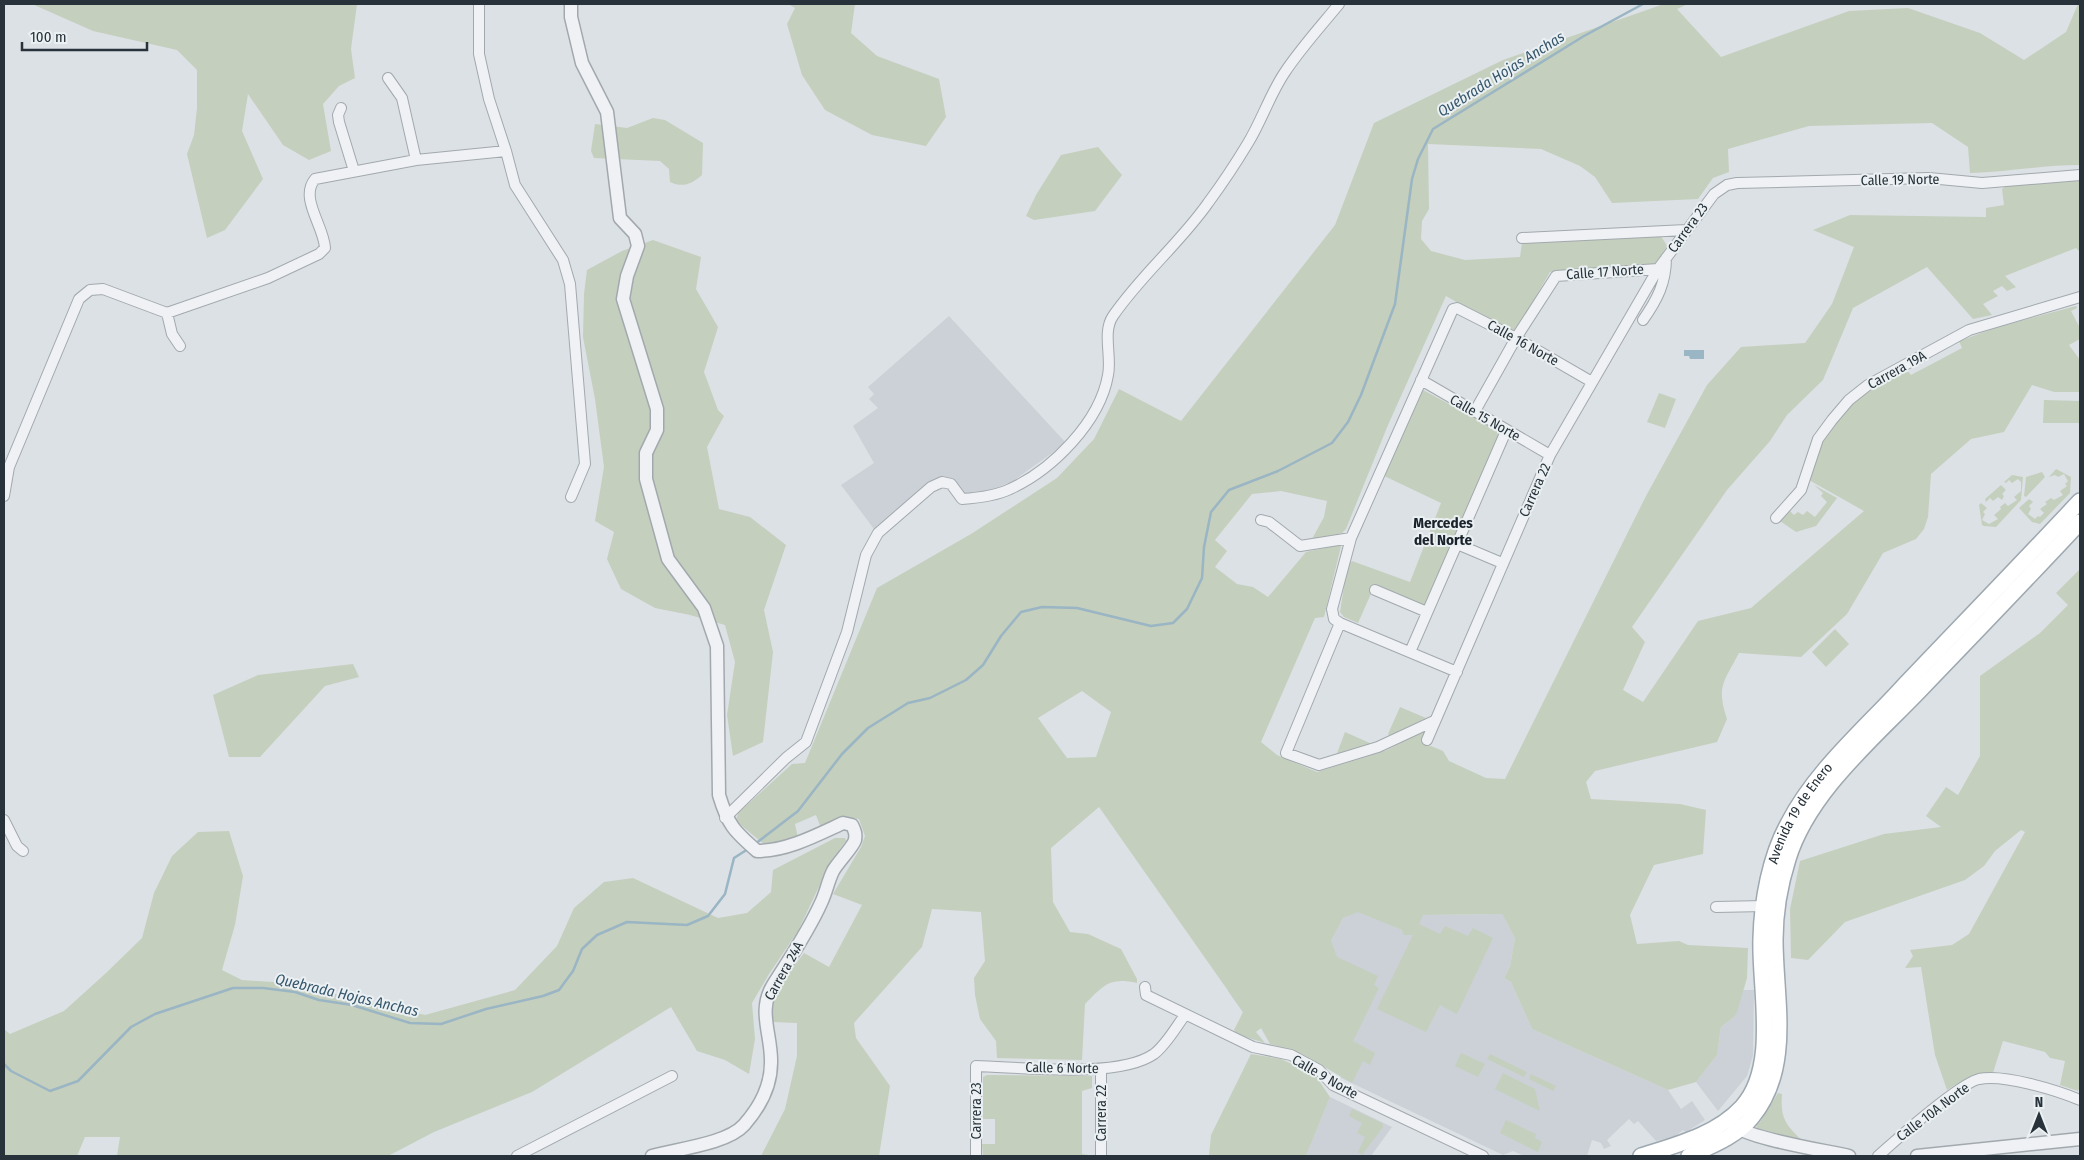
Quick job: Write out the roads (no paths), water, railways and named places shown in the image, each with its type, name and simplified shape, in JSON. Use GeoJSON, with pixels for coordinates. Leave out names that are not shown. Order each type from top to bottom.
{"type":"FeatureCollection","features":[{"type":"Feature","properties":{"kind":"main road","name":"Avenida 19 de Enero"},"geometry":{"type":"LineString","coordinates":[[1689,1156],[1721,1141],[1734,1124],[1757,1081],[1764,1048],[1760,939],[1764,906],[1775,852],[1787,824],[1815,781],[2080,502]]}},
{"type":"Feature","properties":{"kind":"main road","name":"Avenida 19 de Enero"},"geometry":{"type":"LineString","coordinates":[[1641,1156],[1684,1143],[1716,1128],[1752,1118],[1770,1086],[1779,1050],[1775,939],[1781,886],[1789,857],[1800,830],[1826,790],[2080,522]]}},
{"type":"Feature","properties":{"kind":"street"},"geometry":{"type":"LineString","coordinates":[[479,4],[479,54],[488,99],[506,151],[515,185],[563,260],[570,284],[585,464],[571,497]]}},
{"type":"Feature","properties":{"kind":"street"},"geometry":{"type":"LineString","coordinates":[[571,4],[571,17],[582,63],[607,112],[620,218],[635,234],[638,246],[627,276],[623,299],[657,409],[657,430],[646,453],[646,478],[668,559],[704,608],[717,646],[719,795],[725,818],[786,758],[806,742],[848,632],[866,555],[878,533],[931,487],[942,482],[951,484],[962,499],[976,498],[1010,489],[1046,465],[1071,445],[1087,423],[1106,385],[1109,373],[1108,330],[1111,319],[1122,303],[1191,227],[1248,143],[1284,73],[1339,4]]}},
{"type":"Feature","properties":{"kind":"street"},"geometry":{"type":"LineString","coordinates":[[388,78],[402,98],[416,160]]}},
{"type":"Feature","properties":{"kind":"street"},"geometry":{"type":"LineString","coordinates":[[341,108],[338,115],[339,122],[354,171]]}},
{"type":"Feature","properties":{"kind":"street"},"geometry":{"type":"LineString","coordinates":[[4,496],[9,467],[79,299],[90,290],[103,289],[167,314],[268,278],[319,254],[325,248],[324,239],[308,195],[310,186],[315,179],[416,160],[506,151]]}},
{"type":"Feature","properties":{"kind":"street","name":"Calle 19 Norte"},"geometry":{"type":"LineString","coordinates":[[1720,188],[1737,183],[1929,178],[1982,183],[2080,176]]}},
{"type":"Feature","properties":{"kind":"street","name":"Carrera 23"},"geometry":{"type":"LineString","coordinates":[[1658,269],[1720,188]]}},
{"type":"Feature","properties":{"kind":"street"},"geometry":{"type":"LineString","coordinates":[[1522,238],[1686,230]]}},
{"type":"Feature","properties":{"kind":"street"},"geometry":{"type":"LineString","coordinates":[[1643,320],[1657,300],[1664,284],[1666,258]]}},
{"type":"Feature","properties":{"kind":"street","name":"Calle 17 Norte"},"geometry":{"type":"LineString","coordinates":[[1516,338],[1553,279],[1560,275],[1658,269]]}},
{"type":"Feature","properties":{"kind":"street","name":"Carrera 22"},"geometry":{"type":"LineString","coordinates":[[1427,740],[1550,455],[1658,269]]}},
{"type":"Feature","properties":{"kind":"street","name":"Carrera 19A"},"geometry":{"type":"LineString","coordinates":[[1776,518],[1801,490],[1811,458],[1823,433],[1849,400],[1868,385],[1969,330],[2080,297]]}},
{"type":"Feature","properties":{"kind":"street","name":"Calle 16 Norte"},"geometry":{"type":"LineString","coordinates":[[1421,380],[1453,309],[1457,308],[1516,338],[1592,382]]}},
{"type":"Feature","properties":{"kind":"street"},"geometry":{"type":"LineString","coordinates":[[167,314],[172,334],[180,346]]}},
{"type":"Feature","properties":{"kind":"street"},"geometry":{"type":"LineString","coordinates":[[1475,412],[1516,338]]}},
{"type":"Feature","properties":{"kind":"street"},"geometry":{"type":"LineString","coordinates":[[1421,380],[1351,538],[1332,609],[1334,619],[1340,623],[1457,672]]}},
{"type":"Feature","properties":{"kind":"street","name":"Calle 15 Norte"},"geometry":{"type":"LineString","coordinates":[[1421,380],[1550,455]]}},
{"type":"Feature","properties":{"kind":"street"},"geometry":{"type":"LineString","coordinates":[[1410,652],[1506,430]]}},
{"type":"Feature","properties":{"kind":"street"},"geometry":{"type":"LineString","coordinates":[[1261,520],[1269,522],[1300,546],[1351,538]]}},
{"type":"Feature","properties":{"kind":"street"},"geometry":{"type":"LineString","coordinates":[[1457,544],[1502,564]]}},
{"type":"Feature","properties":{"kind":"street"},"geometry":{"type":"LineString","coordinates":[[1375,590],[1427,612]]}},
{"type":"Feature","properties":{"kind":"street"},"geometry":{"type":"LineString","coordinates":[[1340,623],[1286,752],[1318,765],[1378,747],[1434,722]]}},
{"type":"Feature","properties":{"kind":"street","name":"Carrera 24A"},"geometry":{"type":"LineString","coordinates":[[652,1156],[714,1141],[743,1127],[757,1108],[766,1090],[771,1063],[765,1020],[767,997],[813,919],[833,872],[843,855],[854,842],[856,832],[852,826],[843,823],[772,851],[757,851],[734,830],[725,818]]}},
{"type":"Feature","properties":{"kind":"street"},"geometry":{"type":"LineString","coordinates":[[4,820],[17,846],[23,851]]}},
{"type":"Feature","properties":{"kind":"street"},"geometry":{"type":"LineString","coordinates":[[1716,907],[1764,906]]}},
{"type":"Feature","properties":{"kind":"street","name":"Calle 9 Norte"},"geometry":{"type":"LineString","coordinates":[[1145,987],[1146,995],[1185,1015],[1253,1047],[1291,1056],[1319,1070],[1333,1084],[1484,1156]]}},
{"type":"Feature","properties":{"kind":"street","name":"Calle 6 Norte"},"geometry":{"type":"LineString","coordinates":[[976,1066],[1101,1069],[1140,1062],[1156,1053],[1185,1015]]}},
{"type":"Feature","properties":{"kind":"street","name":"Carrera 23"},"geometry":{"type":"LineString","coordinates":[[976,1066],[976,1156]]}},
{"type":"Feature","properties":{"kind":"street","name":"Carrera 22"},"geometry":{"type":"LineString","coordinates":[[1101,1069],[1101,1156]]}},
{"type":"Feature","properties":{"kind":"street"},"geometry":{"type":"LineString","coordinates":[[517,1156],[672,1076]]}},
{"type":"Feature","properties":{"kind":"street","name":"Calle 10A Norte"},"geometry":{"type":"LineString","coordinates":[[1878,1156],[1961,1088],[1978,1079],[2001,1079],[2080,1100]]}},
{"type":"Feature","properties":{"kind":"street"},"geometry":{"type":"LineString","coordinates":[[1734,1124],[1849,1156]]}},
{"type":"Feature","properties":{"kind":"street"},"geometry":{"type":"LineString","coordinates":[[1917,1156],[2080,1139]]}},
{"type":"Feature","properties":{"kind":"water"},"geometry":{"type":"Polygon","coordinates":[[[1684,350],[1704,350],[1704,359],[1690,359],[1689,356],[1684,356],[1684,350]]]}},
{"type":"Feature","properties":{"kind":"waterway","name":"Quebrada Hojas Anchas"},"geometry":{"type":"LineString","coordinates":[[755,844],[798,811],[842,754],[868,728],[908,703],[930,698],[966,680],[983,665],[1001,636],[1021,612],[1042,607],[1077,608],[1151,626],[1173,623],[1187,609],[1202,578],[1204,547],[1211,512],[1229,490],[1278,471],[1332,443],[1348,422],[1361,395],[1395,304],[1412,179],[1418,159],[1433,129],[1584,36],[1643,4]]}},
{"type":"Feature","properties":{"kind":"waterway","name":"Quebrada Hojas Anchas"},"geometry":{"type":"LineString","coordinates":[[4,1064],[11,1071],[50,1091],[78,1081],[131,1027],[155,1014],[233,988],[263,988],[295,992],[319,1000],[352,1005],[410,1023],[441,1024],[486,1009],[543,996],[559,990],[573,971],[582,949],[597,935],[627,922],[687,925],[708,916],[725,894],[734,858],[748,849]]}},
{"type":"Feature","properties":{"kind":"district","name":"Mercedes del Norte"},"geometry":{"type":"Point","coordinates":[1443,532]}}]}
